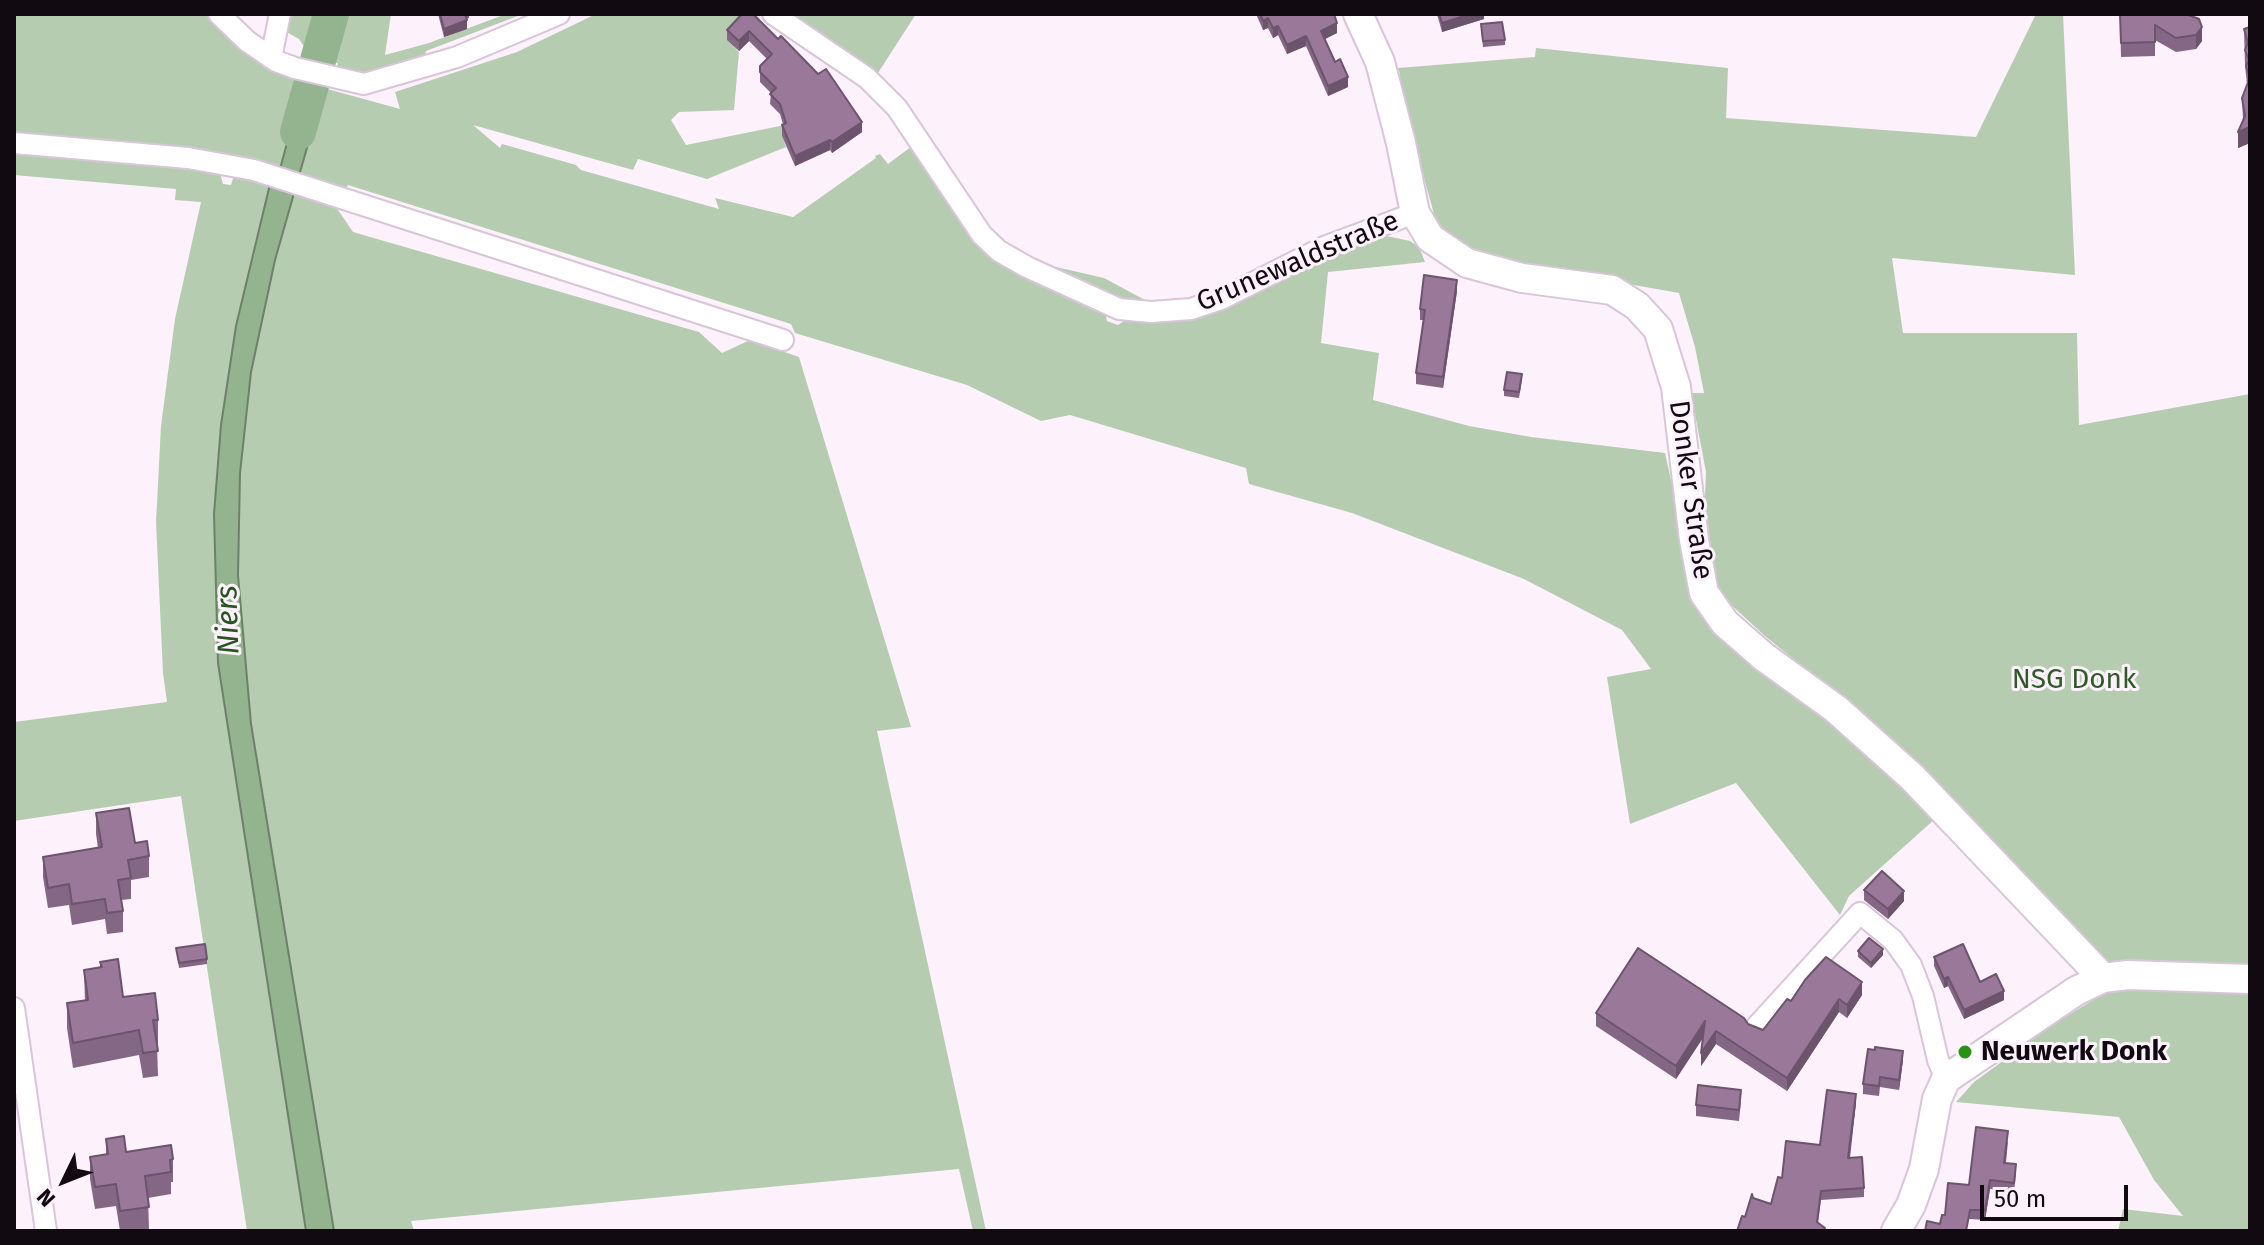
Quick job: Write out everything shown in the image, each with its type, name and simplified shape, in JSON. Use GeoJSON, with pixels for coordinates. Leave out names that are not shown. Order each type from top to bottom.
{"type":"FeatureCollection","features":[{"type":"Feature","properties":{"kind":"street"},"geometry":{"type":"LineString","coordinates":[[219,14],[247,41],[272,51],[295,68],[351,83],[375,83],[457,57],[559,14]]}},
{"type":"Feature","properties":{"kind":"street"},"geometry":{"type":"LineString","coordinates":[[272,51],[280,14]]}},
{"type":"Feature","properties":{"kind":"street","name":"Grunewaldstraße"},"geometry":{"type":"LineString","coordinates":[[773,14],[867,78],[897,108],[982,235],[999,251],[1119,309],[1151,312],[1201,306],[1324,247],[1415,213]]}},
{"type":"Feature","properties":{"kind":"street","name":"Donker Straße"},"geometry":{"type":"LineString","coordinates":[[1358,14],[1380,62],[1415,213],[1430,238],[1467,263],[1522,278],[1612,290],[1637,306],[1658,329],[1676,387],[1694,540],[1704,593],[1725,623],[1764,657],[1836,709],[1913,778],[2103,978]]}},
{"type":"Feature","properties":{"kind":"street"},"geometry":{"type":"LineString","coordinates":[[14,143],[188,158],[269,174],[783,340]]}},
{"type":"Feature","properties":{"kind":"street"},"geometry":{"type":"LineString","coordinates":[[1756,1027],[1860,913],[1893,940],[1911,965],[1946,1079]]}},
{"type":"Feature","properties":{"kind":"street"},"geometry":{"type":"LineString","coordinates":[[1896,1231],[1911,1205],[1924,1169],[1937,1099],[1946,1079],[2076,991],[2103,978],[2128,975],[2250,979]]}},
{"type":"Feature","properties":{"kind":"street"},"geometry":{"type":"LineString","coordinates":[[14,1008],[46,1231]]}},
{"type":"Feature","properties":{"kind":"green space"},"geometry":{"type":"Polygon","coordinates":[[[14,14],[208,14],[252,56],[273,69],[304,81],[280,169],[14,135],[14,14]]]}},
{"type":"Feature","properties":{"kind":"green space"},"geometry":{"type":"Polygon","coordinates":[[[288,14],[320,14],[310,56],[299,39],[285,31],[288,14]]]}},
{"type":"Feature","properties":{"kind":"green space"},"geometry":{"type":"Polygon","coordinates":[[[344,14],[391,14],[385,55],[429,43],[506,14],[523,14],[426,51],[425,56],[388,69],[364,73],[337,69],[338,63],[332,62],[344,14]]]}},
{"type":"Feature","properties":{"kind":"green space"},"geometry":{"type":"Polygon","coordinates":[[[596,14],[752,14],[727,39],[739,52],[734,110],[679,112],[671,120],[686,145],[795,123],[801,125],[782,135],[786,147],[707,179],[638,159],[633,170],[473,125],[500,148],[502,144],[719,209],[715,198],[793,217],[875,156],[880,154],[888,164],[916,143],[975,232],[1105,312],[1107,321],[1118,325],[1128,318],[1167,317],[1328,252],[1382,235],[1410,241],[1419,247],[1425,262],[1328,272],[1321,343],[1379,353],[1373,400],[1469,426],[1531,437],[1665,453],[1698,601],[1903,781],[1936,818],[1849,896],[1840,915],[1736,783],[1630,824],[1607,677],[1651,669],[1622,630],[1524,579],[1352,513],[1249,484],[1246,468],[1070,415],[1041,421],[967,385],[795,333],[791,324],[348,185],[336,207],[353,232],[699,332],[722,353],[750,340],[799,357],[911,727],[877,731],[986,1231],[973,1231],[959,1169],[411,1221],[414,1231],[334,1231],[251,724],[238,575],[240,473],[251,372],[275,260],[324,88],[400,109],[395,92],[517,52],[596,14]]]}},
{"type":"Feature","properties":{"kind":"green space"},"geometry":{"type":"Polygon","coordinates":[[[783,14],[916,14],[876,76],[927,144],[783,14]]]}},
{"type":"Feature","properties":{"kind":"green space","name":"NSG Donk"},"geometry":{"type":"Polygon","coordinates":[[[2036,14],[2063,14],[2075,275],[1892,258],[1903,333],[2077,333],[2079,425],[2250,394],[2250,1231],[2118,1231],[2123,1209],[2183,1216],[2154,1180],[2119,1117],[1956,1102],[1974,1082],[2058,1021],[2119,985],[1854,708],[1765,636],[1716,591],[1705,497],[1706,472],[1691,393],[1704,393],[1695,347],[1679,293],[1634,285],[1613,277],[1481,260],[1439,232],[1395,73],[1400,74],[1398,68],[1535,57],[1536,48],[1728,68],[1726,118],[1976,137],[2036,14]]]}},
{"type":"Feature","properties":{"kind":"green space"},"geometry":{"type":"Polygon","coordinates":[[[14,153],[219,170],[223,184],[231,185],[234,175],[270,184],[236,326],[221,425],[214,514],[218,663],[306,1231],[247,1231],[181,796],[14,821],[14,722],[167,702],[156,522],[161,426],[175,319],[201,202],[175,200],[176,189],[14,175],[14,153]]]}},
{"type":"Feature","properties":{"kind":"green space"},"geometry":{"type":"Polygon","coordinates":[[[1021,259],[1104,278],[1158,307],[1121,303],[1021,259]]]}},
{"type":"Feature","properties":{"kind":"water"},"geometry":{"type":"Polygon","coordinates":[[[320,14],[344,14],[332,62],[310,56],[320,14]]]}},
{"type":"Feature","properties":{"kind":"water"},"geometry":{"type":"Polygon","coordinates":[[[304,81],[324,88],[275,260],[251,372],[240,473],[238,575],[251,724],[334,1231],[306,1231],[218,663],[214,514],[221,425],[236,326],[270,184],[280,169],[304,81]]]}},
{"type":"Feature","properties":{"kind":"building"},"geometry":{"type":"Polygon","coordinates":[[[440,14],[465,14],[467,20],[444,29],[440,14]]]}},
{"type":"Feature","properties":{"kind":"building"},"geometry":{"type":"Polygon","coordinates":[[[742,14],[753,14],[778,39],[781,36],[818,74],[826,69],[862,122],[832,142],[830,140],[795,156],[782,125],[786,123],[780,104],[770,94],[776,88],[760,72],[760,66],[772,54],[749,31],[739,41],[727,30],[742,14]]]}},
{"type":"Feature","properties":{"kind":"building"},"geometry":{"type":"Polygon","coordinates":[[[1260,14],[1334,14],[1337,23],[1321,31],[1335,62],[1340,59],[1348,77],[1328,86],[1306,36],[1287,45],[1278,26],[1273,28],[1268,18],[1263,21],[1260,14]]]}},
{"type":"Feature","properties":{"kind":"building"},"geometry":{"type":"Polygon","coordinates":[[[1439,14],[1471,14],[1442,23],[1439,14]]]}},
{"type":"Feature","properties":{"kind":"building"},"geometry":{"type":"Polygon","coordinates":[[[2120,14],[2186,14],[2199,19],[2202,27],[2196,35],[2176,38],[2155,25],[2155,42],[2121,43],[2120,14]]]}},
{"type":"Feature","properties":{"kind":"building"},"geometry":{"type":"Polygon","coordinates":[[[1502,22],[1505,40],[1483,41],[1481,24],[1502,22]]]}},
{"type":"Feature","properties":{"kind":"building"},"geometry":{"type":"Polygon","coordinates":[[[2250,27],[2250,77],[2246,66],[2249,60],[2244,29],[2250,27]]]}},
{"type":"Feature","properties":{"kind":"building"},"geometry":{"type":"Polygon","coordinates":[[[2250,77],[2250,127],[2238,132],[2245,116],[2242,98],[2250,77]]]}},
{"type":"Feature","properties":{"kind":"building"},"geometry":{"type":"Polygon","coordinates":[[[1424,275],[1457,280],[1443,377],[1416,373],[1425,310],[1420,309],[1424,275]]]}},
{"type":"Feature","properties":{"kind":"building"},"geometry":{"type":"Polygon","coordinates":[[[1507,372],[1522,374],[1519,392],[1504,390],[1507,372]]]}},
{"type":"Feature","properties":{"kind":"building"},"geometry":{"type":"Polygon","coordinates":[[[129,808],[135,843],[147,841],[149,856],[128,860],[131,878],[118,880],[123,911],[107,913],[105,899],[72,904],[69,884],[48,888],[43,857],[102,847],[96,813],[129,808]]]}},
{"type":"Feature","properties":{"kind":"building"},"geometry":{"type":"Polygon","coordinates":[[[1882,871],[1904,891],[1888,909],[1864,890],[1882,871]]]}},
{"type":"Feature","properties":{"kind":"building"},"geometry":{"type":"Polygon","coordinates":[[[1869,938],[1883,949],[1871,963],[1858,951],[1869,938]]]}},
{"type":"Feature","properties":{"kind":"building"},"geometry":{"type":"Polygon","coordinates":[[[205,944],[207,959],[179,963],[176,948],[205,944]]]}},
{"type":"Feature","properties":{"kind":"building"},"geometry":{"type":"Polygon","coordinates":[[[1963,944],[1980,982],[1996,974],[2004,991],[1964,1010],[1934,957],[1963,944]]]}},
{"type":"Feature","properties":{"kind":"building"},"geometry":{"type":"Polygon","coordinates":[[[1638,948],[1744,1018],[1748,1024],[1763,1030],[1826,957],[1862,982],[1847,1005],[1839,999],[1787,1078],[1716,1031],[1701,1053],[1705,1021],[1676,1066],[1596,1013],[1638,948]]]}},
{"type":"Feature","properties":{"kind":"building"},"geometry":{"type":"Polygon","coordinates":[[[118,959],[123,997],[155,993],[158,1020],[153,1020],[158,1051],[143,1053],[139,1030],[73,1043],[67,1003],[88,1000],[84,970],[102,967],[100,962],[118,959]]]}},
{"type":"Feature","properties":{"kind":"building"},"geometry":{"type":"Polygon","coordinates":[[[1875,1047],[1903,1051],[1899,1080],[1880,1077],[1879,1086],[1863,1084],[1868,1049],[1875,1050],[1875,1047]]]}},
{"type":"Feature","properties":{"kind":"building"},"geometry":{"type":"Polygon","coordinates":[[[1698,1085],[1741,1090],[1739,1110],[1696,1105],[1698,1085]]]}},
{"type":"Feature","properties":{"kind":"building"},"geometry":{"type":"Polygon","coordinates":[[[1827,1090],[1856,1094],[1848,1158],[1862,1157],[1864,1188],[1821,1191],[1817,1222],[1825,1228],[1823,1231],[1737,1231],[1752,1194],[1753,1198],[1771,1204],[1778,1177],[1782,1178],[1786,1141],[1820,1145],[1827,1090]]]}},
{"type":"Feature","properties":{"kind":"building"},"geometry":{"type":"Polygon","coordinates":[[[1976,1127],[2008,1131],[2004,1163],[2016,1164],[2014,1183],[1990,1180],[1985,1210],[1970,1210],[1966,1231],[1925,1231],[1927,1221],[1940,1224],[1942,1215],[1945,1215],[1948,1183],[1969,1185],[1976,1127]]]}},
{"type":"Feature","properties":{"kind":"building"},"geometry":{"type":"Polygon","coordinates":[[[124,1136],[126,1152],[171,1145],[171,1172],[145,1176],[149,1207],[120,1211],[116,1184],[95,1187],[90,1157],[108,1154],[106,1139],[124,1136]]]}},
{"type":"Feature","properties":{"kind":"waterway","name":"Niers"},"geometry":{"type":"LineString","coordinates":[[298,132],[331,14]]}},
{"type":"Feature","properties":{"kind":"place","name":"Neuwerk Donk"},"geometry":{"type":"Point","coordinates":[1965,1052]}}]}
